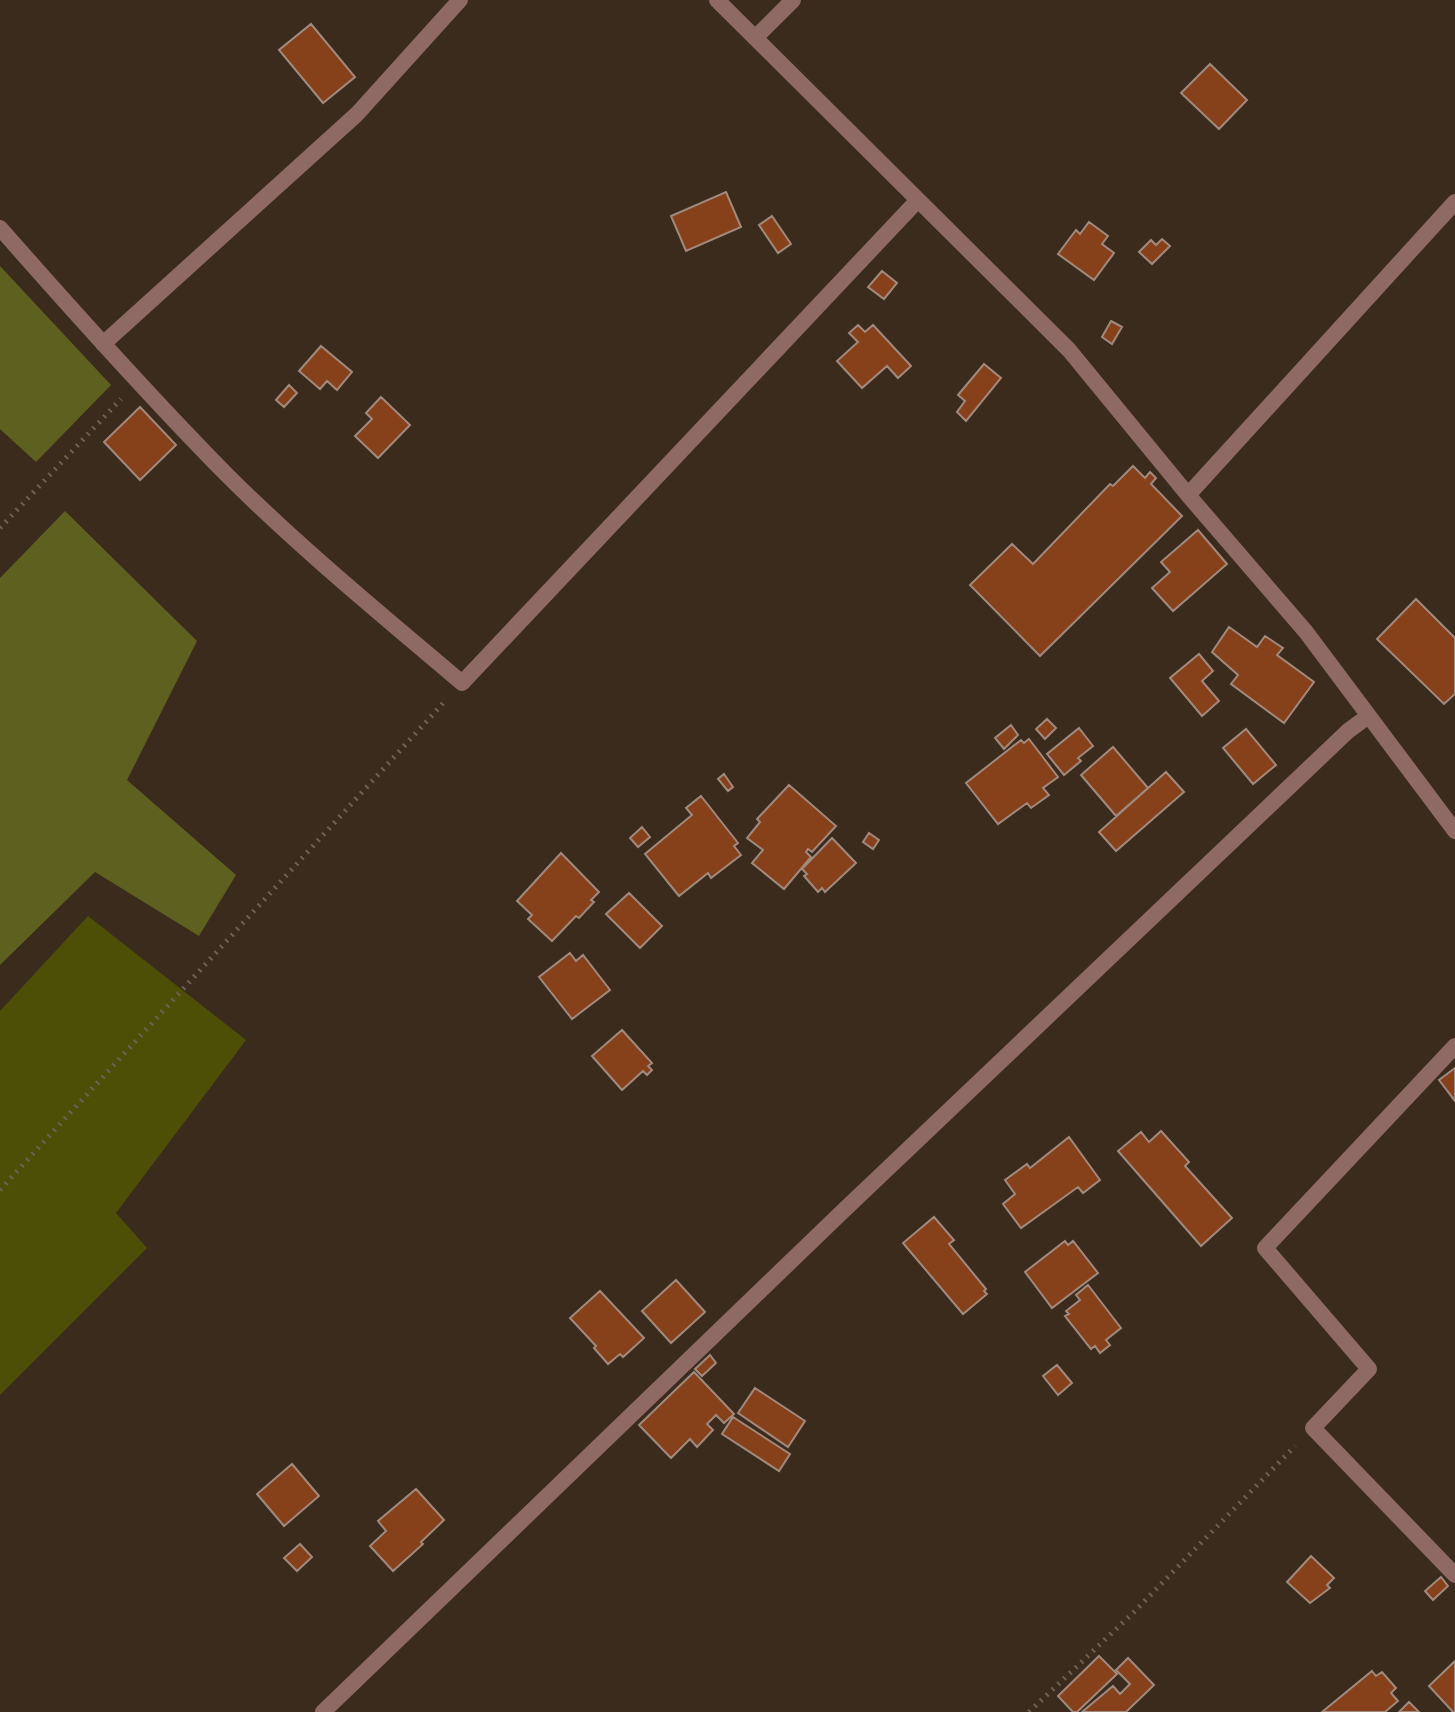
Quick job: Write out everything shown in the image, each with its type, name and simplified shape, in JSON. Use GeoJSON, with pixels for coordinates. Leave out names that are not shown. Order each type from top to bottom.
{"type":"FeatureCollection","features":[{"type":"Feature","properties":{"kind":"street"},"geometry":{"type":"LineString","coordinates":[[103,344],[357,114],[460,0]]}},
{"type":"Feature","properties":{"kind":"street"},"geometry":{"type":"LineString","coordinates":[[717,0],[1069,350],[1306,632],[1455,831]]}},
{"type":"Feature","properties":{"kind":"street"},"geometry":{"type":"LineString","coordinates":[[755,38],[793,0]]}},
{"type":"Feature","properties":{"kind":"street"},"geometry":{"type":"LineString","coordinates":[[0,228],[103,344],[227,475],[462,683],[918,200]]}},
{"type":"Feature","properties":{"kind":"street"},"geometry":{"type":"LineString","coordinates":[[1188,495],[1455,202]]}},
{"type":"Feature","properties":{"kind":"street"},"geometry":{"type":"LineString","coordinates":[[323,1712],[854,1201],[1348,731],[1367,717]]}},
{"type":"Feature","properties":{"kind":"street"},"geometry":{"type":"LineString","coordinates":[[1455,1046],[1265,1248],[1369,1369],[1313,1428],[1455,1575]]}},
{"type":"Feature","properties":{"kind":"path"},"geometry":{"type":"LineString","coordinates":[[0,528],[138,381]]}},
{"type":"Feature","properties":{"kind":"path"},"geometry":{"type":"LineString","coordinates":[[0,1190],[462,683]]}},
{"type":"Feature","properties":{"kind":"path"},"geometry":{"type":"LineString","coordinates":[[1029,1712],[1135,1611],[1313,1428]]}},
{"type":"Feature","properties":{"kind":"shaded area"},"geometry":{"type":"Polygon","coordinates":[[[0,266],[111,385],[36,462],[0,429],[0,266]]]}},
{"type":"Feature","properties":{"kind":"shaded area"},"geometry":{"type":"Polygon","coordinates":[[[65,511],[197,641],[127,780],[236,875],[199,936],[95,872],[0,965],[0,578],[65,511]]]}},
{"type":"Feature","properties":{"kind":"shaded area"},"geometry":{"type":"Polygon","coordinates":[[[88,916],[246,1040],[116,1213],[147,1248],[0,1395],[0,1011],[88,916]]]}},
{"type":"Feature","properties":{"kind":"building"},"geometry":{"type":"Polygon","coordinates":[[[311,24],[355,77],[323,103],[279,50],[311,24]]]}},
{"type":"Feature","properties":{"kind":"building"},"geometry":{"type":"Polygon","coordinates":[[[1210,64],[1247,100],[1219,129],[1181,93],[1210,64]]]}},
{"type":"Feature","properties":{"kind":"building"},"geometry":{"type":"Polygon","coordinates":[[[726,192],[741,227],[686,251],[671,216],[726,192]]]}},
{"type":"Feature","properties":{"kind":"building"},"geometry":{"type":"Polygon","coordinates":[[[772,216],[791,244],[778,253],[759,225],[772,216]]]}},
{"type":"Feature","properties":{"kind":"building"},"geometry":{"type":"Polygon","coordinates":[[[1089,222],[1108,236],[1102,244],[1114,253],[1094,280],[1058,254],[1076,230],[1080,234],[1089,222]]]}},
{"type":"Feature","properties":{"kind":"building"},"geometry":{"type":"Polygon","coordinates":[[[1162,239],[1170,246],[1152,264],[1139,252],[1151,240],[1156,245],[1162,239]]]}},
{"type":"Feature","properties":{"kind":"building"},"geometry":{"type":"Polygon","coordinates":[[[882,271],[897,283],[884,299],[868,287],[882,271]]]}},
{"type":"Feature","properties":{"kind":"building"},"geometry":{"type":"Polygon","coordinates":[[[1111,321],[1122,327],[1112,344],[1102,337],[1111,321]]]}},
{"type":"Feature","properties":{"kind":"building"},"geometry":{"type":"Polygon","coordinates":[[[858,325],[865,332],[873,325],[911,366],[898,378],[887,366],[862,388],[837,361],[858,342],[849,333],[858,325]]]}},
{"type":"Feature","properties":{"kind":"building"},"geometry":{"type":"Polygon","coordinates":[[[321,346],[352,372],[337,390],[327,381],[320,389],[299,371],[321,346]]]}},
{"type":"Feature","properties":{"kind":"building"},"geometry":{"type":"Polygon","coordinates":[[[984,364],[1001,378],[966,421],[957,412],[965,401],[958,395],[984,364]]]}},
{"type":"Feature","properties":{"kind":"building"},"geometry":{"type":"Polygon","coordinates":[[[289,385],[297,393],[284,407],[276,400],[289,385]]]}},
{"type":"Feature","properties":{"kind":"building"},"geometry":{"type":"Polygon","coordinates":[[[381,397],[410,425],[378,458],[355,436],[372,419],[366,413],[381,397]]]}},
{"type":"Feature","properties":{"kind":"building"},"geometry":{"type":"Polygon","coordinates":[[[140,407],[176,445],[140,480],[104,442],[140,407]]]}},
{"type":"Feature","properties":{"kind":"building"},"geometry":{"type":"Polygon","coordinates":[[[1133,466],[1145,478],[1150,472],[1156,478],[1151,484],[1182,516],[1040,656],[970,585],[1012,544],[1033,564],[1110,484],[1113,486],[1133,466]]]}},
{"type":"Feature","properties":{"kind":"building"},"geometry":{"type":"Polygon","coordinates":[[[1198,530],[1227,564],[1173,611],[1152,588],[1170,572],[1161,562],[1198,530]]]}},
{"type":"Feature","properties":{"kind":"building"},"geometry":{"type":"Polygon","coordinates":[[[1416,599],[1455,638],[1455,694],[1444,704],[1377,639],[1416,599]]]}},
{"type":"Feature","properties":{"kind":"building"},"geometry":{"type":"Polygon","coordinates":[[[1229,627],[1257,647],[1265,636],[1283,648],[1277,655],[1314,682],[1284,723],[1231,684],[1238,675],[1212,652],[1229,627]]]}},
{"type":"Feature","properties":{"kind":"building"},"geometry":{"type":"Polygon","coordinates":[[[1199,654],[1213,671],[1202,681],[1219,701],[1202,716],[1170,678],[1199,654]]]}},
{"type":"Feature","properties":{"kind":"building"},"geometry":{"type":"Polygon","coordinates":[[[1047,719],[1056,728],[1045,739],[1036,729],[1047,719]]]}},
{"type":"Feature","properties":{"kind":"building"},"geometry":{"type":"Polygon","coordinates":[[[1011,725],[1018,735],[1004,749],[995,738],[1011,725]]]}},
{"type":"Feature","properties":{"kind":"building"},"geometry":{"type":"Polygon","coordinates":[[[1079,728],[1093,746],[1064,775],[1047,754],[1079,728]]]}},
{"type":"Feature","properties":{"kind":"building"},"geometry":{"type":"Polygon","coordinates":[[[1246,729],[1276,765],[1253,784],[1223,748],[1246,729]]]}},
{"type":"Feature","properties":{"kind":"building"},"geometry":{"type":"Polygon","coordinates":[[[1029,739],[1058,777],[1043,788],[1049,795],[1031,808],[1027,803],[998,824],[966,783],[1021,740],[1024,743],[1029,739]]]}},
{"type":"Feature","properties":{"kind":"building"},"geometry":{"type":"Polygon","coordinates":[[[1113,747],[1148,788],[1116,816],[1081,775],[1113,747]]]}},
{"type":"Feature","properties":{"kind":"building"},"geometry":{"type":"Polygon","coordinates":[[[1166,772],[1184,792],[1116,851],[1099,832],[1166,772]]]}},
{"type":"Feature","properties":{"kind":"building"},"geometry":{"type":"Polygon","coordinates":[[[724,774],[733,787],[728,791],[718,779],[724,774]]]}},
{"type":"Feature","properties":{"kind":"building"},"geometry":{"type":"Polygon","coordinates":[[[789,785],[836,826],[812,852],[808,849],[806,852],[811,857],[784,889],[752,863],[763,850],[747,838],[760,822],[757,819],[789,785]]]}},
{"type":"Feature","properties":{"kind":"building"},"geometry":{"type":"Polygon","coordinates":[[[701,796],[738,843],[734,846],[741,855],[711,878],[708,873],[679,896],[645,854],[692,815],[686,808],[701,796]]]}},
{"type":"Feature","properties":{"kind":"building"},"geometry":{"type":"Polygon","coordinates":[[[642,827],[650,837],[638,847],[630,838],[642,827]]]}},
{"type":"Feature","properties":{"kind":"building"},"geometry":{"type":"Polygon","coordinates":[[[869,833],[879,840],[873,849],[863,842],[869,833]]]}},
{"type":"Feature","properties":{"kind":"building"},"geometry":{"type":"Polygon","coordinates":[[[832,838],[856,863],[825,892],[822,888],[818,892],[802,869],[832,838]]]}},
{"type":"Feature","properties":{"kind":"building"},"geometry":{"type":"Polygon","coordinates":[[[561,853],[599,892],[579,918],[576,916],[552,941],[528,919],[532,915],[517,901],[561,853]]]}},
{"type":"Feature","properties":{"kind":"building"},"geometry":{"type":"Polygon","coordinates":[[[629,893],[662,926],[640,948],[606,914],[629,893]]]}},
{"type":"Feature","properties":{"kind":"building"},"geometry":{"type":"Polygon","coordinates":[[[570,953],[576,961],[583,955],[610,990],[572,1019],[539,977],[570,953]]]}},
{"type":"Feature","properties":{"kind":"building"},"geometry":{"type":"Polygon","coordinates":[[[622,1030],[652,1063],[648,1066],[652,1070],[647,1075],[643,1071],[622,1090],[592,1056],[622,1030]]]}},
{"type":"Feature","properties":{"kind":"building"},"geometry":{"type":"Polygon","coordinates":[[[1455,1068],[1455,1101],[1439,1080],[1455,1068]]]}},
{"type":"Feature","properties":{"kind":"building"},"geometry":{"type":"Polygon","coordinates":[[[1161,1131],[1189,1162],[1185,1166],[1232,1218],[1201,1246],[1118,1151],[1141,1132],[1149,1142],[1161,1131]]]}},
{"type":"Feature","properties":{"kind":"building"},"geometry":{"type":"Polygon","coordinates":[[[1069,1137],[1100,1180],[1083,1193],[1078,1187],[1021,1228],[1003,1204],[1015,1194],[1005,1180],[1027,1164],[1030,1168],[1069,1137]]]}},
{"type":"Feature","properties":{"kind":"building"},"geometry":{"type":"Polygon","coordinates":[[[934,1217],[954,1240],[949,1244],[986,1289],[987,1294],[963,1314],[903,1243],[934,1217]]]}},
{"type":"Feature","properties":{"kind":"building"},"geometry":{"type":"Polygon","coordinates":[[[1065,1241],[1068,1245],[1073,1241],[1098,1273],[1052,1308],[1025,1272],[1065,1241]]]}},
{"type":"Feature","properties":{"kind":"building"},"geometry":{"type":"Polygon","coordinates":[[[676,1280],[705,1312],[671,1343],[642,1311],[676,1280]]]}},
{"type":"Feature","properties":{"kind":"building"},"geometry":{"type":"Polygon","coordinates":[[[1088,1285],[1121,1328],[1106,1340],[1110,1345],[1100,1353],[1095,1346],[1091,1349],[1065,1316],[1069,1314],[1066,1311],[1080,1300],[1076,1295],[1088,1285]]]}},
{"type":"Feature","properties":{"kind":"building"},"geometry":{"type":"Polygon","coordinates":[[[600,1291],[644,1338],[623,1357],[620,1354],[608,1364],[570,1318],[600,1291]]]}},
{"type":"Feature","properties":{"kind":"building"},"geometry":{"type":"Polygon","coordinates":[[[710,1355],[716,1363],[702,1376],[695,1369],[710,1355]]]}},
{"type":"Feature","properties":{"kind":"building"},"geometry":{"type":"Polygon","coordinates":[[[1057,1365],[1072,1383],[1058,1395],[1043,1376],[1057,1365]]]}},
{"type":"Feature","properties":{"kind":"building"},"geometry":{"type":"Polygon","coordinates":[[[694,1372],[734,1414],[724,1423],[716,1415],[707,1424],[713,1430],[697,1447],[690,1439],[671,1458],[639,1425],[694,1372]]]}},
{"type":"Feature","properties":{"kind":"building"},"geometry":{"type":"Polygon","coordinates":[[[755,1388],[805,1421],[788,1447],[738,1413],[755,1388]]]}},
{"type":"Feature","properties":{"kind":"building"},"geometry":{"type":"Polygon","coordinates":[[[733,1417],[790,1454],[779,1471],[722,1434],[733,1417]]]}},
{"type":"Feature","properties":{"kind":"building"},"geometry":{"type":"Polygon","coordinates":[[[292,1464],[319,1496],[284,1526],[257,1494],[292,1464]]]}},
{"type":"Feature","properties":{"kind":"building"},"geometry":{"type":"Polygon","coordinates":[[[416,1489],[444,1520],[393,1571],[370,1546],[386,1531],[378,1521],[416,1489]]]}},
{"type":"Feature","properties":{"kind":"building"},"geometry":{"type":"Polygon","coordinates":[[[300,1544],[312,1557],[297,1571],[284,1558],[300,1544]]]}},
{"type":"Feature","properties":{"kind":"building"},"geometry":{"type":"Polygon","coordinates":[[[1311,1556],[1334,1578],[1327,1585],[1330,1588],[1310,1603],[1287,1582],[1311,1556]]]}},
{"type":"Feature","properties":{"kind":"building"},"geometry":{"type":"Polygon","coordinates":[[[1441,1577],[1448,1586],[1433,1600],[1425,1591],[1441,1577]]]}},
{"type":"Feature","properties":{"kind":"building"},"geometry":{"type":"Polygon","coordinates":[[[1099,1656],[1117,1674],[1077,1712],[1073,1712],[1058,1696],[1099,1656]]]}},
{"type":"Feature","properties":{"kind":"building"},"geometry":{"type":"Polygon","coordinates":[[[1128,1658],[1154,1685],[1126,1712],[1082,1712],[1113,1686],[1120,1694],[1130,1684],[1116,1670],[1128,1658]]]}},
{"type":"Feature","properties":{"kind":"building"},"geometry":{"type":"Polygon","coordinates":[[[1455,1661],[1455,1712],[1453,1712],[1429,1686],[1455,1661]]]}},
{"type":"Feature","properties":{"kind":"building"},"geometry":{"type":"Polygon","coordinates":[[[1372,1671],[1376,1676],[1382,1672],[1396,1688],[1391,1693],[1398,1701],[1385,1712],[1322,1712],[1372,1671]]]}},
{"type":"Feature","properties":{"kind":"building"},"geometry":{"type":"Polygon","coordinates":[[[1409,1702],[1419,1712],[1399,1712],[1409,1702]]]}}]}
